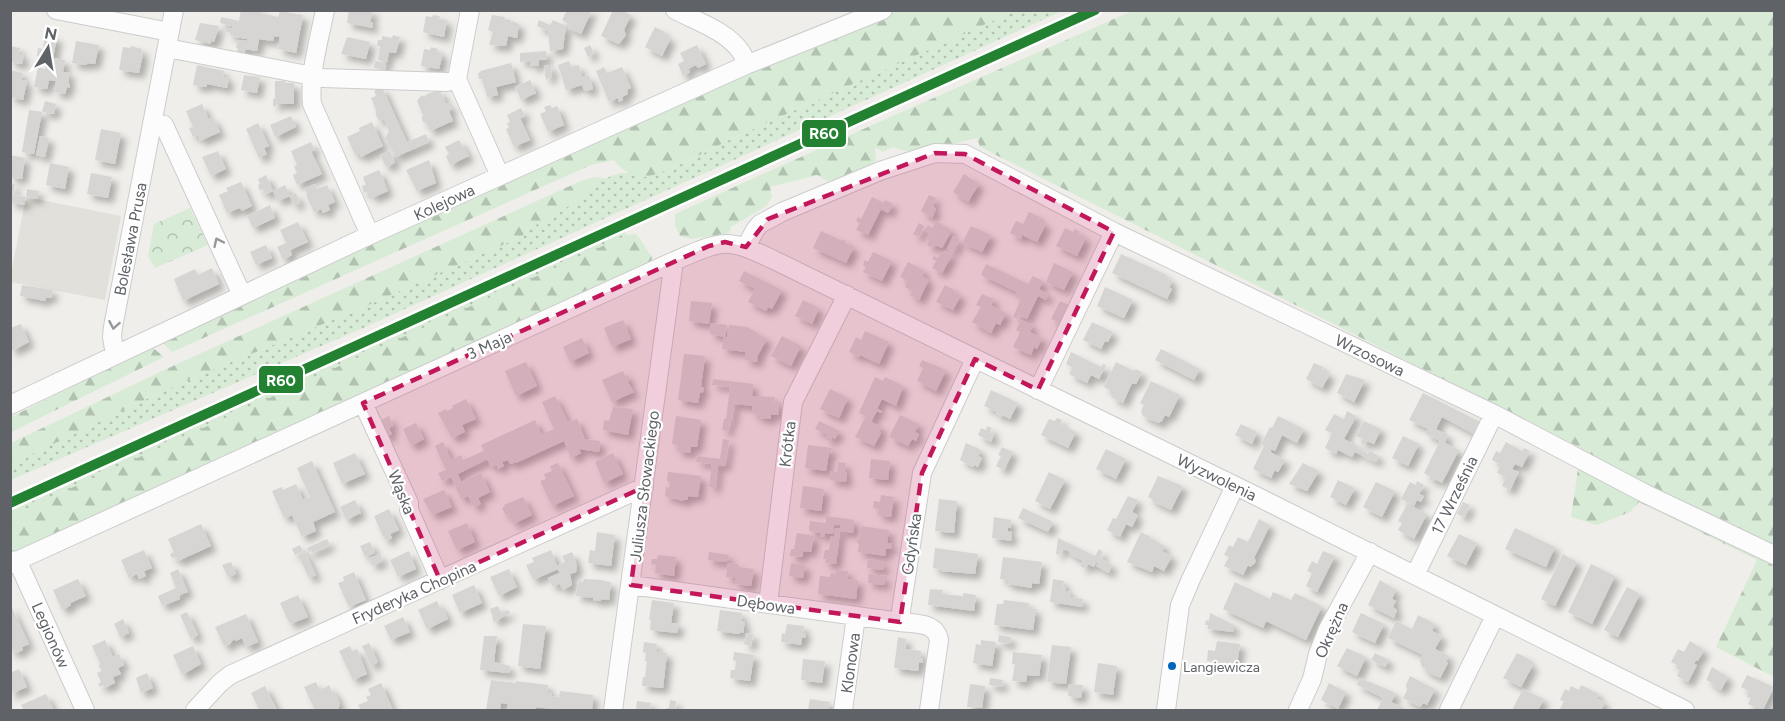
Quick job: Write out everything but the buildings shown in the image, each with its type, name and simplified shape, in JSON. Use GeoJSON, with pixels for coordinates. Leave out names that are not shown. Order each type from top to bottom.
{"type":"FeatureCollection","features":[{"type":"Feature","properties":{"kind":"street"},"geometry":{"type":"LineString","coordinates":[[56,10],[322,78],[447,82],[457,79]]}},
{"type":"Feature","properties":{"kind":"street","name":"Bolesława Prusa"},"geometry":{"type":"LineString","coordinates":[[115,356],[111,337],[174,10]]}},
{"type":"Feature","properties":{"kind":"street"},"geometry":{"type":"LineString","coordinates":[[325,10],[312,76],[312,97],[317,117],[370,235]]}},
{"type":"Feature","properties":{"kind":"street"},"geometry":{"type":"LineString","coordinates":[[470,10],[457,79],[500,176]]}},
{"type":"Feature","properties":{"kind":"street"},"geometry":{"type":"LineString","coordinates":[[675,10],[716,30],[742,53],[746,65]]}},
{"type":"Feature","properties":{"kind":"street","name":"Kolejowa"},"geometry":{"type":"LineString","coordinates":[[10,405],[500,176],[746,65],[883,10]]}},
{"type":"Feature","properties":{"kind":"street"},"geometry":{"type":"LineString","coordinates":[[152,123],[164,125],[242,295]]}},
{"type":"Feature","properties":{"kind":"street","name":"Wrzosowa"},"geometry":{"type":"LineString","coordinates":[[746,247],[760,224],[782,212],[880,171],[935,153],[965,154],[1114,232],[1494,414],[1646,494],[1774,555]]}},
{"type":"Feature","properties":{"kind":"street"},"geometry":{"type":"LineString","coordinates":[[1038,390],[1114,232]]}},
{"type":"Feature","properties":{"kind":"street","name":"3 Maja"},"geometry":{"type":"LineString","coordinates":[[14,562],[674,261],[718,244],[746,247]]}},
{"type":"Feature","properties":{"kind":"street","name":"Wyzwolenia"},"geometry":{"type":"LineString","coordinates":[[746,247],[1370,552],[1685,711]]}},
{"type":"Feature","properties":{"kind":"street","name":"Juliusza Słowackiego"},"geometry":{"type":"LineString","coordinates":[[613,711],[674,261]]}},
{"type":"Feature","properties":{"kind":"street","name":"Krótka"},"geometry":{"type":"LineString","coordinates":[[768,604],[792,402],[847,295]]}},
{"type":"Feature","properties":{"kind":"street","name":"Gdyńska"},"geometry":{"type":"LineString","coordinates":[[900,622],[922,472],[975,359]]}},
{"type":"Feature","properties":{"kind":"street","name":"Wąska"},"geometry":{"type":"LineString","coordinates":[[363,403],[409,503],[409,510],[440,580]]}},
{"type":"Feature","properties":{"kind":"street","name":"17 Września"},"geometry":{"type":"LineString","coordinates":[[1415,575],[1494,414]]}},
{"type":"Feature","properties":{"kind":"street"},"geometry":{"type":"LineString","coordinates":[[1166,711],[1180,604],[1235,486]]}},
{"type":"Feature","properties":{"kind":"street","name":"Fryderyka Chopina"},"geometry":{"type":"LineString","coordinates":[[195,711],[230,675],[644,487]]}},
{"type":"Feature","properties":{"kind":"street","name":"Okrężna"},"geometry":{"type":"LineString","coordinates":[[1298,711],[1312,679],[1318,654],[1328,629],[1370,552]]}},
{"type":"Feature","properties":{"kind":"street","name":"Legionów"},"geometry":{"type":"LineString","coordinates":[[14,562],[85,711]]}},
{"type":"Feature","properties":{"kind":"street","name":"Dębowa"},"geometry":{"type":"LineString","coordinates":[[631,585],[900,622]]}},
{"type":"Feature","properties":{"kind":"street","name":"Klonowa"},"geometry":{"type":"LineString","coordinates":[[843,711],[856,616]]}},
{"type":"Feature","properties":{"kind":"street"},"geometry":{"type":"LineString","coordinates":[[1449,711],[1495,616]]}},
{"type":"Feature","properties":{"kind":"street"},"geometry":{"type":"LineString","coordinates":[[900,622],[931,627],[938,634],[929,711]]}},
{"type":"Feature","properties":{"kind":"highlighted area"},"geometry":{"type":"Polygon","coordinates":[[[935,153],[965,154],[1114,232],[1038,390],[975,359],[922,473],[900,622],[631,585],[644,487],[440,580],[363,403],[709,246],[725,242],[746,247],[768,219],[935,153]]]}},
{"type":"Feature","properties":{"kind":"shaded area"},"geometry":{"type":"Polygon","coordinates":[[[26,197],[121,216],[105,300],[11,282],[26,197]]]}},
{"type":"Feature","properties":{"kind":"green space"},"geometry":{"type":"Polygon","coordinates":[[[897,11],[1015,11],[659,173],[641,177],[632,175],[614,160],[591,165],[172,352],[161,341],[739,75],[897,11]]]}},
{"type":"Feature","properties":{"kind":"green space"},"geometry":{"type":"Polygon","coordinates":[[[1015,11],[1062,11],[363,328],[11,480],[10,464],[176,385],[364,307],[522,236],[531,228],[569,206],[606,178],[624,173],[646,176],[679,165],[731,139],[1015,11]]]}},
{"type":"Feature","properties":{"kind":"green space"},"geometry":{"type":"Polygon","coordinates":[[[1132,11],[1774,11],[1774,677],[1716,647],[1757,560],[1639,502],[1630,512],[1597,525],[1571,517],[1581,448],[980,147],[977,138],[924,151],[903,151],[894,147],[882,152],[875,148],[876,159],[873,165],[852,176],[827,181],[817,175],[770,187],[772,197],[766,206],[731,227],[729,233],[691,239],[680,236],[675,225],[675,214],[1132,11]]]}},
{"type":"Feature","properties":{"kind":"green space"},"geometry":{"type":"Polygon","coordinates":[[[595,177],[607,179],[558,213],[532,227],[522,236],[364,307],[176,385],[11,464],[11,443],[173,366],[581,181],[595,177]]]}},
{"type":"Feature","properties":{"kind":"green space"},"geometry":{"type":"Polygon","coordinates":[[[190,208],[208,245],[155,268],[148,256],[154,224],[190,208]]]}},
{"type":"Feature","properties":{"kind":"green space"},"geometry":{"type":"Polygon","coordinates":[[[623,231],[627,235],[622,238],[11,516],[10,509],[623,231]]]}},
{"type":"Feature","properties":{"kind":"green space"},"geometry":{"type":"Polygon","coordinates":[[[635,234],[653,257],[649,264],[11,556],[10,516],[627,235],[635,234]]]}},
{"type":"Feature","properties":{"kind":"green space"},"geometry":{"type":"Polygon","coordinates":[[[152,347],[164,357],[11,432],[11,417],[152,347]]]}},
{"type":"Feature","properties":{"kind":"transit line","name":"R60"},"geometry":{"type":"LineString","coordinates":[[10,503],[1095,10]]}},
{"type":"Feature","properties":{"kind":"place","name":"Langiewicza"},"geometry":{"type":"Point","coordinates":[1172,666]}}]}
